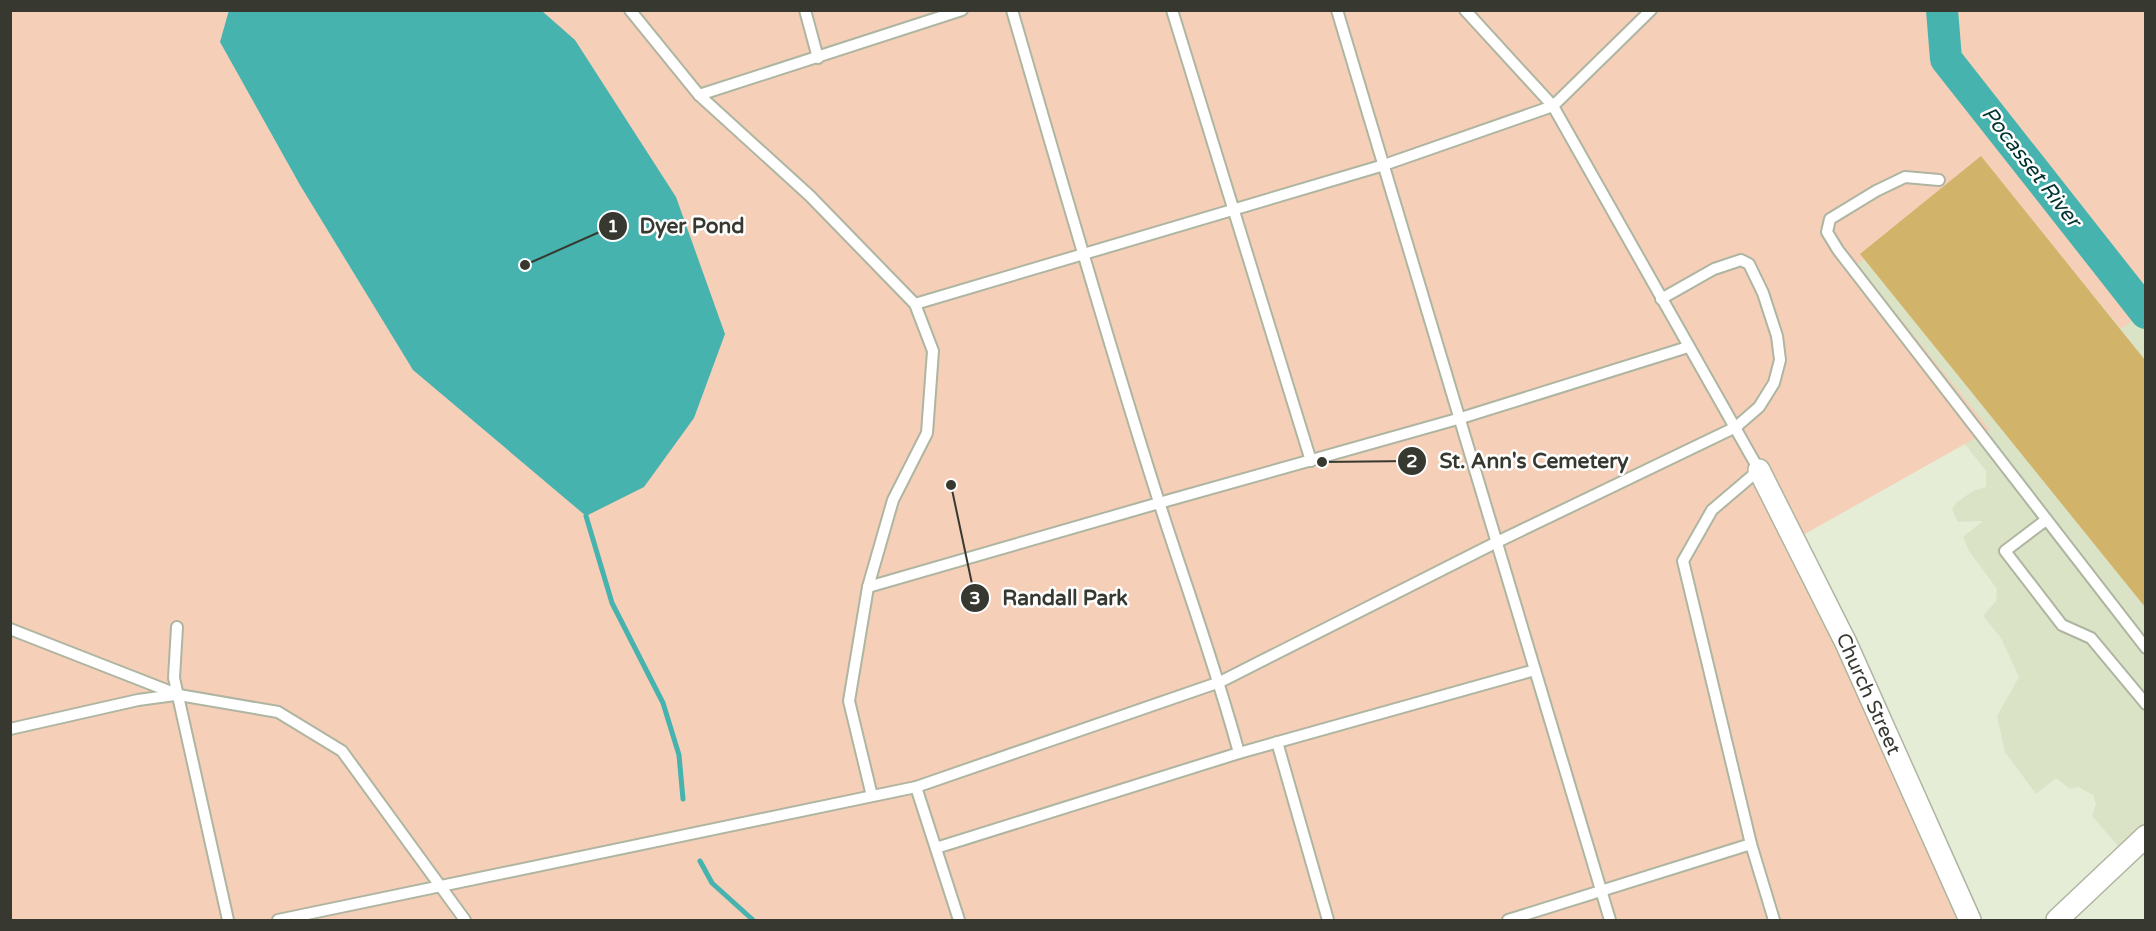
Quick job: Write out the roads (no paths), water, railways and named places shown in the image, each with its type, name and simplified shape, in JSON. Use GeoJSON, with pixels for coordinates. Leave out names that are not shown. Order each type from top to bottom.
{"type":"FeatureCollection","features":[{"type":"Feature","properties":{"kind":"street","name":"Church Street"},"geometry":{"type":"LineString","coordinates":[[1760,470],[1846,643],[1970,921]]}},
{"type":"Feature","properties":{"kind":"street"},"geometry":{"type":"LineString","coordinates":[[2057,921],[2145,836]]}},
{"type":"Feature","properties":{"kind":"lane"},"geometry":{"type":"LineString","coordinates":[[630,10],[699,95],[810,196],[915,303],[933,351],[927,433],[893,500],[868,587],[849,701],[872,796]]}},
{"type":"Feature","properties":{"kind":"lane"},"geometry":{"type":"LineString","coordinates":[[805,10],[818,58]]}},
{"type":"Feature","properties":{"kind":"lane"},"geometry":{"type":"LineString","coordinates":[[699,95],[962,10]]}},
{"type":"Feature","properties":{"kind":"lane"},"geometry":{"type":"LineString","coordinates":[[1012,10],[1082,253],[1159,503],[1220,682],[1239,753]]}},
{"type":"Feature","properties":{"kind":"lane"},"geometry":{"type":"LineString","coordinates":[[1172,10],[1311,461]]}},
{"type":"Feature","properties":{"kind":"lane"},"geometry":{"type":"LineString","coordinates":[[1337,10],[1610,921]]}},
{"type":"Feature","properties":{"kind":"lane"},"geometry":{"type":"LineString","coordinates":[[1465,10],[1553,106],[1760,470],[1712,510],[1683,561],[1751,844],[1774,921]]}},
{"type":"Feature","properties":{"kind":"lane"},"geometry":{"type":"LineString","coordinates":[[915,303],[1384,165],[1553,106],[1651,10]]}},
{"type":"Feature","properties":{"kind":"lane"},"geometry":{"type":"LineString","coordinates":[[1939,180],[1905,177],[1876,191],[1830,219],[1827,232],[1845,260],[2145,648]]}},
{"type":"Feature","properties":{"kind":"lane"},"geometry":{"type":"LineString","coordinates":[[278,921],[916,787],[1220,682],[1495,543],[1736,427],[1759,407],[1774,383],[1780,360],[1777,336],[1763,293],[1749,264],[1741,260],[1714,269],[1661,299]]}},
{"type":"Feature","properties":{"kind":"lane"},"geometry":{"type":"LineString","coordinates":[[868,587],[1461,418],[1688,347]]}},
{"type":"Feature","properties":{"kind":"lane"},"geometry":{"type":"LineString","coordinates":[[2046,520],[2005,550],[2062,625],[2091,638],[2145,704]]}},
{"type":"Feature","properties":{"kind":"lane"},"geometry":{"type":"LineString","coordinates":[[177,627],[174,678],[228,921]]}},
{"type":"Feature","properties":{"kind":"lane"},"geometry":{"type":"LineString","coordinates":[[10,629],[178,695],[278,712],[342,751],[465,921]]}},
{"type":"Feature","properties":{"kind":"lane"},"geometry":{"type":"LineString","coordinates":[[936,848],[1239,753],[1534,670]]}},
{"type":"Feature","properties":{"kind":"lane"},"geometry":{"type":"LineString","coordinates":[[10,729],[138,700],[178,695]]}},
{"type":"Feature","properties":{"kind":"lane"},"geometry":{"type":"LineString","coordinates":[[1277,742],[1328,921]]}},
{"type":"Feature","properties":{"kind":"lane"},"geometry":{"type":"LineString","coordinates":[[916,787],[959,921]]}},
{"type":"Feature","properties":{"kind":"lane"},"geometry":{"type":"LineString","coordinates":[[1508,921],[1751,844]]}},
{"type":"Feature","properties":{"kind":"water"},"geometry":{"type":"Polygon","coordinates":[[[229,10],[542,11],[575,40],[676,197],[725,334],[694,418],[644,487],[586,516],[413,370],[300,185],[220,42],[229,10]]]}},
{"type":"Feature","properties":{"kind":"waterway","name":"Pocasset River"},"geometry":{"type":"LineString","coordinates":[[1942,10],[1946,59],[2146,313]]}},
{"type":"Feature","properties":{"kind":"waterway"},"geometry":{"type":"LineString","coordinates":[[586,516],[612,603],[663,703],[679,755],[683,799]]}},
{"type":"Feature","properties":{"kind":"waterway"},"geometry":{"type":"LineString","coordinates":[[700,861],[712,883],[753,920]]}},
{"type":"Feature","properties":{"kind":"place","name":"Dyer Pond"},"geometry":{"type":"Point","coordinates":[525,265]}},
{"type":"Feature","properties":{"kind":"place","name":"St. Ann's Cemetery"},"geometry":{"type":"Point","coordinates":[1322,462]}},
{"type":"Feature","properties":{"kind":"place","name":"Randall Park"},"geometry":{"type":"Point","coordinates":[951,485]}}]}
